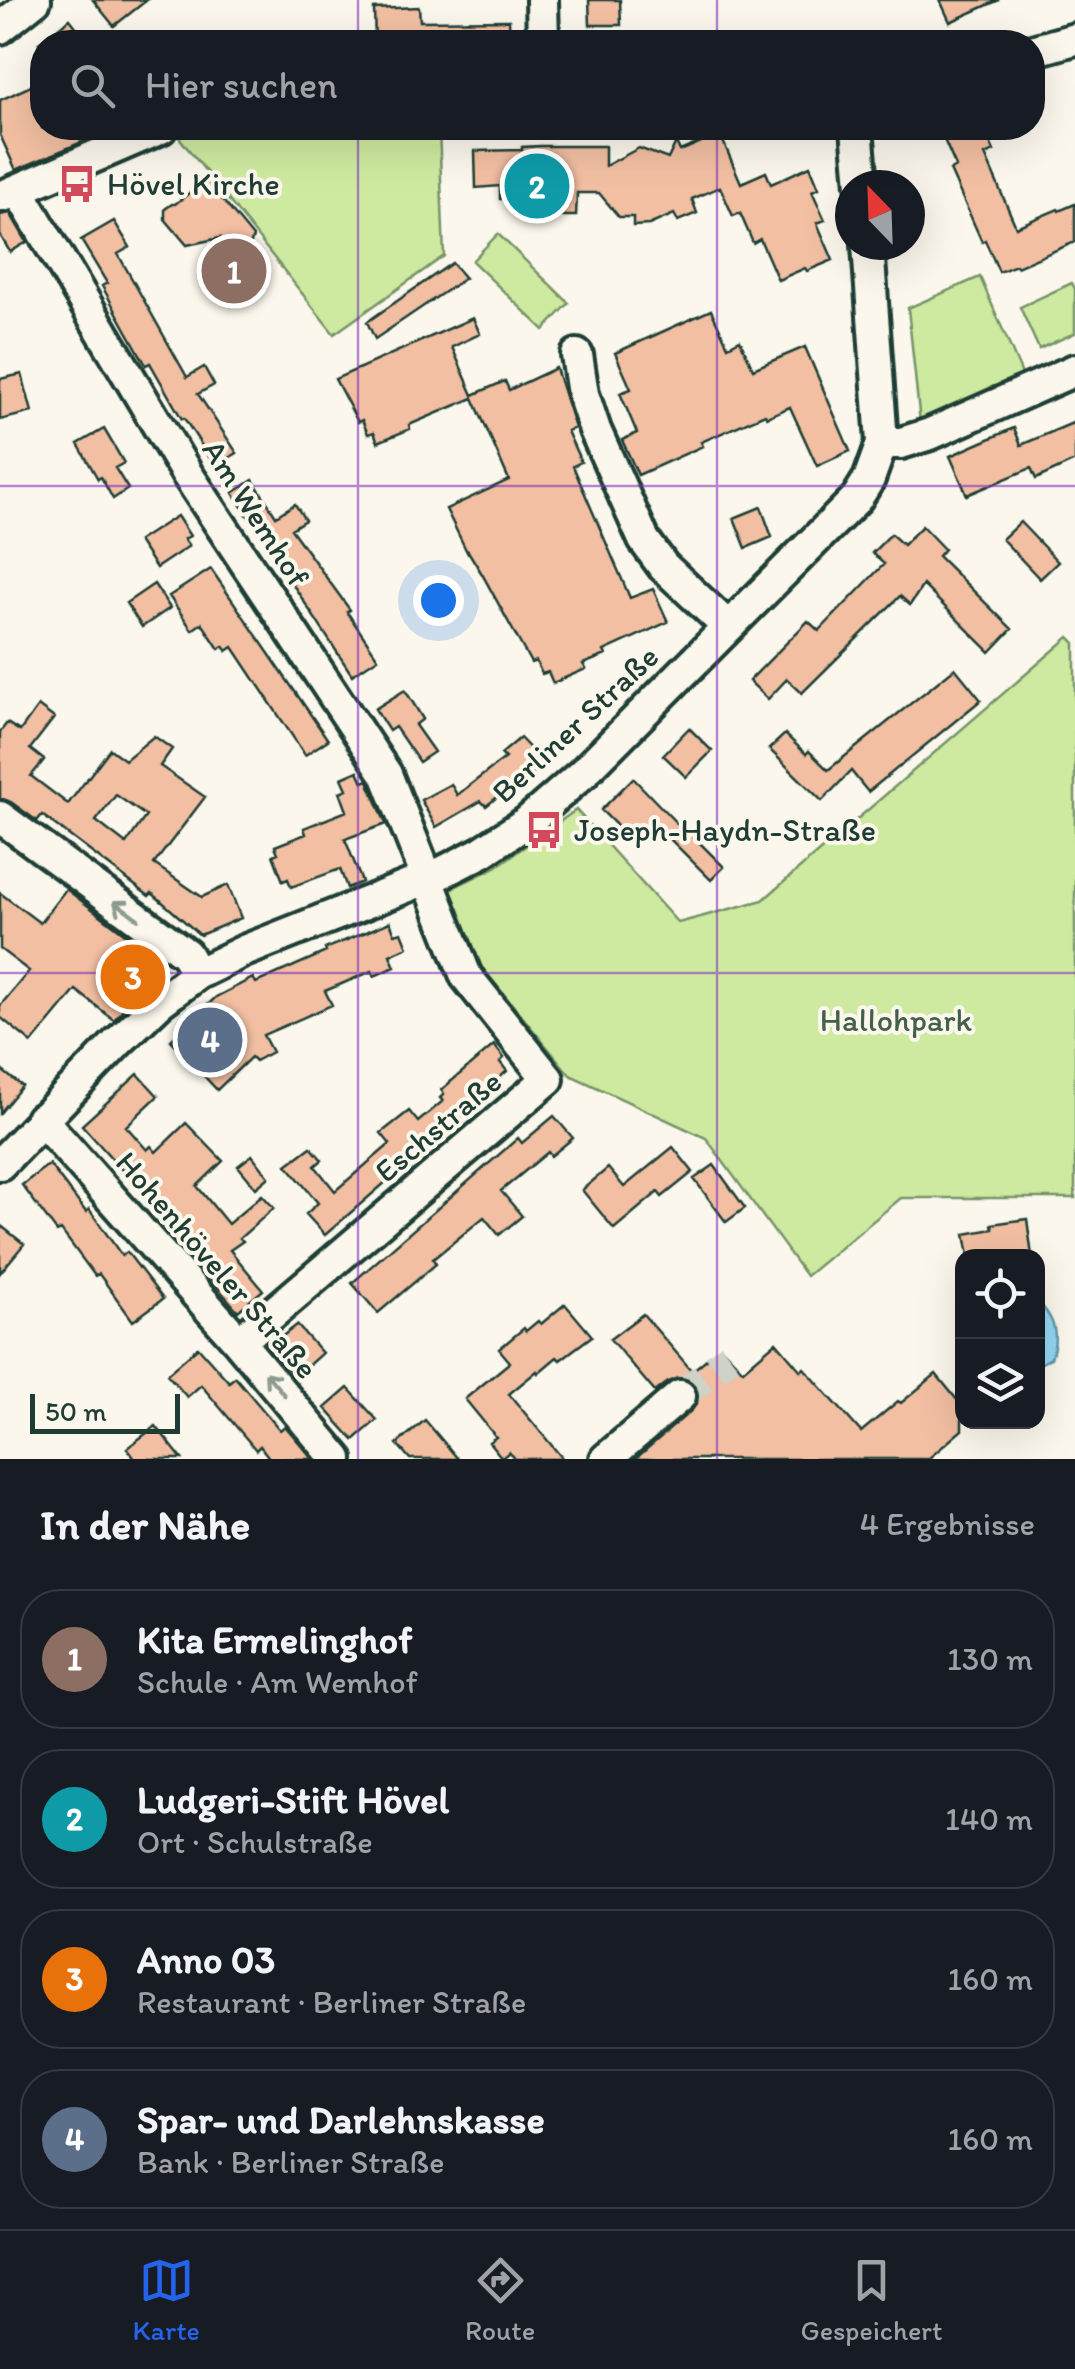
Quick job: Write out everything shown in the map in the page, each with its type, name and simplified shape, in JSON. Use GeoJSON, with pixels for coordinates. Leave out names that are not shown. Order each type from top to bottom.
{"type":"FeatureCollection","features":[{"type":"Feature","properties":{"kind":"street"},"geometry":{"type":"LineString","coordinates":[[0,28],[35,0]]}},
{"type":"Feature","properties":{"kind":"street"},"geometry":{"type":"LineString","coordinates":[[542,0],[543,30]]}},
{"type":"Feature","properties":{"kind":"street"},"geometry":{"type":"LineString","coordinates":[[1045,48],[1075,40]]}},
{"type":"Feature","properties":{"kind":"street"},"geometry":{"type":"LineString","coordinates":[[6,192],[132,140]]}},
{"type":"Feature","properties":{"kind":"street"},"geometry":{"type":"LineString","coordinates":[[857,140],[860,170]]}},
{"type":"Feature","properties":{"kind":"street","name":"Am Wemhof"},"geometry":{"type":"LineString","coordinates":[[6,192],[386,774],[426,878]]}},
{"type":"Feature","properties":{"kind":"street","name":"Berliner Straße"},"geometry":{"type":"LineString","coordinates":[[0,1164],[160,1002],[198,974],[441,873],[482,852],[535,815],[582,774],[857,498],[882,443],[869,260]]}},
{"type":"Feature","properties":{"kind":"street"},"geometry":{"type":"LineString","coordinates":[[577,355],[583,394],[596,430],[644,540],[663,566],[728,628]]}},
{"type":"Feature","properties":{"kind":"street"},"geometry":{"type":"LineString","coordinates":[[882,443],[901,443],[930,434],[1075,370]]}},
{"type":"Feature","properties":{"kind":"street"},"geometry":{"type":"LineString","coordinates":[[0,817],[186,954],[198,974]]}},
{"type":"Feature","properties":{"kind":"street","name":"Eschstraße"},"geometry":{"type":"LineString","coordinates":[[240,1342],[548,1079],[466,976],[426,878]]}},
{"type":"Feature","properties":{"kind":"street","name":"Hohenhöveler Straße"},"geometry":{"type":"LineString","coordinates":[[41,1119],[240,1342],[337,1459]]}},
{"type":"Feature","properties":{"kind":"street"},"geometry":{"type":"LineString","coordinates":[[606,1459],[693,1397],[633,1459]]}},
{"type":"Feature","properties":{"kind":"green space"},"geometry":{"type":"Polygon","coordinates":[[[181,140],[439,140],[444,256],[334,334],[181,140]]]}},
{"type":"Feature","properties":{"kind":"green space"},"geometry":{"type":"Polygon","coordinates":[[[498,234],[569,303],[544,330],[472,261],[498,234]]]}},
{"type":"Feature","properties":{"kind":"green space"},"geometry":{"type":"Polygon","coordinates":[[[980,277],[1025,381],[920,423],[908,308],[980,277]]]}},
{"type":"Feature","properties":{"kind":"green space"},"geometry":{"type":"Polygon","coordinates":[[[1072,283],[1075,333],[1039,349],[1020,307],[1072,283]]]}},
{"type":"Feature","properties":{"kind":"green space","name":"Hallohpark"},"geometry":{"type":"Polygon","coordinates":[[[1069,637],[1075,643],[1075,1198],[901,1198],[806,1276],[706,1138],[570,1075],[472,955],[446,891],[496,867],[576,810],[678,923],[763,900],[1069,637]]]}},
{"type":"Feature","properties":{"kind":"water"},"geometry":{"type":"Polygon","coordinates":[[[1045,1311],[1055,1335],[1051,1358],[1045,1361],[1045,1311]]]}},
{"type":"Feature","properties":{"kind":"building"},"geometry":{"type":"Polygon","coordinates":[[[93,0],[147,0],[114,26],[93,0]]]}},
{"type":"Feature","properties":{"kind":"building"},"geometry":{"type":"Polygon","coordinates":[[[589,0],[620,0],[621,25],[590,25],[589,0]]]}},
{"type":"Feature","properties":{"kind":"building"},"geometry":{"type":"Polygon","coordinates":[[[940,0],[999,0],[950,22],[940,0]]]}},
{"type":"Feature","properties":{"kind":"building"},"geometry":{"type":"Polygon","coordinates":[[[419,7],[420,21],[509,20],[509,30],[375,30],[374,9],[419,7]]]}},
{"type":"Feature","properties":{"kind":"building"},"geometry":{"type":"Polygon","coordinates":[[[70,19],[79,30],[56,30],[70,19]]]}},
{"type":"Feature","properties":{"kind":"building"},"geometry":{"type":"Polygon","coordinates":[[[30,86],[30,140],[87,140],[16,170],[0,135],[0,100],[30,86]]]}},
{"type":"Feature","properties":{"kind":"building"},"geometry":{"type":"Polygon","coordinates":[[[706,140],[723,140],[741,183],[766,172],[771,184],[810,166],[819,188],[812,191],[825,220],[817,223],[833,260],[778,280],[760,239],[753,243],[740,213],[733,216],[720,187],[692,199],[697,213],[678,221],[674,214],[649,225],[633,226],[633,217],[619,217],[599,193],[577,193],[576,216],[551,216],[551,199],[500,199],[500,186],[476,188],[475,151],[605,146],[605,166],[639,148],[668,159],[676,142],[680,151],[706,140]]]}},
{"type":"Feature","properties":{"kind":"building"},"geometry":{"type":"Polygon","coordinates":[[[944,140],[989,140],[994,151],[985,155],[1016,227],[1075,204],[1075,242],[999,272],[950,170],[956,167],[944,140]]]}},
{"type":"Feature","properties":{"kind":"building"},"geometry":{"type":"Polygon","coordinates":[[[206,180],[253,237],[249,249],[243,247],[236,268],[230,266],[220,295],[205,276],[220,238],[187,245],[165,219],[165,209],[206,180]]]}},
{"type":"Feature","properties":{"kind":"building"},"geometry":{"type":"Polygon","coordinates":[[[10,213],[27,242],[10,252],[0,235],[0,215],[10,213]]]}},
{"type":"Feature","properties":{"kind":"building"},"geometry":{"type":"Polygon","coordinates":[[[114,221],[130,247],[118,254],[187,377],[204,367],[214,385],[198,394],[237,453],[215,466],[150,363],[146,365],[102,286],[107,283],[81,240],[114,221]]]}},
{"type":"Feature","properties":{"kind":"building"},"geometry":{"type":"Polygon","coordinates":[[[452,263],[465,278],[375,339],[367,322],[452,263]]]}},
{"type":"Feature","properties":{"kind":"building"},"geometry":{"type":"Polygon","coordinates":[[[711,310],[728,346],[740,340],[753,369],[805,347],[850,451],[817,466],[790,407],[701,442],[703,446],[638,475],[622,440],[637,433],[620,393],[631,389],[615,353],[711,310]]]}},
{"type":"Feature","properties":{"kind":"building"},"geometry":{"type":"Polygon","coordinates":[[[473,318],[480,334],[452,347],[473,395],[505,381],[509,390],[556,368],[575,428],[567,431],[581,462],[573,466],[630,598],[653,589],[668,622],[604,651],[606,655],[583,664],[586,669],[553,683],[548,672],[542,674],[536,661],[531,663],[446,509],[509,480],[473,398],[378,442],[374,432],[368,434],[362,420],[358,422],[335,379],[473,318]]]}},
{"type":"Feature","properties":{"kind":"building"},"geometry":{"type":"Polygon","coordinates":[[[22,374],[32,412],[0,420],[0,379],[22,374]]]}},
{"type":"Feature","properties":{"kind":"building"},"geometry":{"type":"Polygon","coordinates":[[[1075,422],[1075,461],[1036,479],[1031,468],[967,495],[950,456],[1014,428],[1021,445],[1075,422]]]}},
{"type":"Feature","properties":{"kind":"building"},"geometry":{"type":"Polygon","coordinates":[[[104,429],[124,463],[115,468],[128,489],[113,499],[78,444],[104,429]]]}},
{"type":"Feature","properties":{"kind":"building"},"geometry":{"type":"Polygon","coordinates":[[[253,480],[276,516],[295,504],[305,520],[291,529],[350,610],[347,612],[378,658],[352,675],[233,493],[253,480]]]}},
{"type":"Feature","properties":{"kind":"building"},"geometry":{"type":"Polygon","coordinates":[[[761,507],[772,537],[746,548],[734,518],[761,507]]]}},
{"type":"Feature","properties":{"kind":"building"},"geometry":{"type":"Polygon","coordinates":[[[177,516],[190,536],[184,539],[189,546],[156,568],[138,541],[177,516]]]}},
{"type":"Feature","properties":{"kind":"building"},"geometry":{"type":"Polygon","coordinates":[[[1020,522],[1058,562],[1040,579],[1002,539],[1020,522]]]}},
{"type":"Feature","properties":{"kind":"building"},"geometry":{"type":"Polygon","coordinates":[[[922,526],[944,549],[938,556],[1012,629],[990,652],[923,585],[910,605],[900,596],[802,693],[787,679],[768,699],[749,681],[808,621],[819,631],[884,564],[872,553],[891,534],[903,545],[922,526]]]}},
{"type":"Feature","properties":{"kind":"building"},"geometry":{"type":"Polygon","coordinates":[[[211,569],[328,740],[305,755],[233,647],[227,651],[224,646],[219,649],[202,623],[192,630],[169,596],[211,569]]]}},
{"type":"Feature","properties":{"kind":"building"},"geometry":{"type":"Polygon","coordinates":[[[154,584],[170,608],[142,627],[126,603],[154,584]]]}},
{"type":"Feature","properties":{"kind":"building"},"geometry":{"type":"Polygon","coordinates":[[[955,668],[981,700],[868,792],[851,771],[822,801],[769,749],[785,734],[828,770],[955,668]]]}},
{"type":"Feature","properties":{"kind":"building"},"geometry":{"type":"Polygon","coordinates":[[[405,690],[423,719],[415,725],[434,752],[419,762],[395,727],[389,731],[375,709],[405,690]]]}},
{"type":"Feature","properties":{"kind":"building"},"geometry":{"type":"Polygon","coordinates":[[[38,706],[54,718],[30,749],[44,760],[31,776],[68,804],[110,749],[125,760],[154,736],[172,749],[160,766],[205,797],[154,864],[202,897],[228,885],[241,918],[200,935],[152,893],[149,896],[42,815],[37,821],[0,798],[0,732],[7,723],[20,731],[38,706]],[[116,795],[96,821],[126,844],[146,816],[116,795]]]}},
{"type":"Feature","properties":{"kind":"building"},"geometry":{"type":"Polygon","coordinates":[[[689,728],[712,751],[686,777],[663,755],[689,728]]]}},
{"type":"Feature","properties":{"kind":"building"},"geometry":{"type":"Polygon","coordinates":[[[520,738],[544,763],[486,806],[481,801],[436,827],[421,800],[451,784],[457,795],[505,758],[501,754],[520,738]]]}},
{"type":"Feature","properties":{"kind":"building"},"geometry":{"type":"Polygon","coordinates":[[[358,771],[363,782],[368,780],[386,824],[345,839],[362,882],[347,888],[340,869],[291,887],[288,879],[283,881],[273,855],[278,853],[275,846],[306,834],[304,828],[347,811],[340,792],[347,789],[342,778],[358,771]]]}},
{"type":"Feature","properties":{"kind":"building"},"geometry":{"type":"Polygon","coordinates":[[[633,778],[724,867],[711,880],[655,824],[635,844],[601,810],[633,778]]]}},
{"type":"Feature","properties":{"kind":"building"},"geometry":{"type":"Polygon","coordinates":[[[66,889],[162,962],[114,1020],[76,990],[32,1043],[0,1017],[0,1006],[29,971],[0,949],[0,893],[40,923],[66,889]]]}},
{"type":"Feature","properties":{"kind":"building"},"geometry":{"type":"Polygon","coordinates":[[[390,922],[395,934],[402,932],[408,947],[390,955],[395,967],[374,976],[372,971],[325,991],[332,1005],[263,1035],[272,1052],[255,1061],[251,1057],[217,1090],[171,1040],[216,997],[390,922]]]}},
{"type":"Feature","properties":{"kind":"building"},"geometry":{"type":"Polygon","coordinates":[[[494,1045],[504,1058],[500,1062],[507,1071],[497,1080],[501,1084],[458,1120],[455,1116],[430,1137],[433,1141],[325,1235],[306,1214],[318,1203],[287,1165],[311,1147],[322,1160],[315,1166],[335,1191],[390,1144],[381,1133],[409,1111],[418,1122],[443,1101],[441,1090],[494,1045]]]}},
{"type":"Feature","properties":{"kind":"building"},"geometry":{"type":"Polygon","coordinates":[[[0,1069],[22,1086],[0,1113],[0,1069]]]}},
{"type":"Feature","properties":{"kind":"building"},"geometry":{"type":"Polygon","coordinates":[[[138,1074],[158,1096],[126,1126],[147,1150],[151,1146],[156,1152],[186,1123],[223,1161],[197,1186],[228,1224],[262,1195],[274,1208],[230,1250],[263,1290],[238,1311],[204,1272],[210,1267],[82,1125],[138,1074]]]}},
{"type":"Feature","properties":{"kind":"building"},"geometry":{"type":"Polygon","coordinates":[[[554,1116],[573,1138],[551,1156],[548,1152],[501,1191],[522,1216],[499,1235],[484,1217],[433,1259],[436,1264],[378,1313],[352,1283],[518,1138],[522,1143],[554,1116]]]}},
{"type":"Feature","properties":{"kind":"building"},"geometry":{"type":"Polygon","coordinates":[[[673,1147],[693,1172],[662,1197],[658,1192],[614,1229],[582,1190],[608,1168],[624,1187],[673,1147]]]}},
{"type":"Feature","properties":{"kind":"building"},"geometry":{"type":"Polygon","coordinates":[[[252,1155],[269,1177],[256,1188],[238,1166],[252,1155]]]}},
{"type":"Feature","properties":{"kind":"building"},"geometry":{"type":"Polygon","coordinates":[[[49,1164],[86,1212],[89,1209],[122,1256],[127,1252],[163,1299],[133,1321],[99,1274],[95,1276],[22,1185],[49,1164]]]}},
{"type":"Feature","properties":{"kind":"building"},"geometry":{"type":"Polygon","coordinates":[[[714,1165],[745,1208],[726,1222],[694,1179],[714,1165]]]}},
{"type":"Feature","properties":{"kind":"building"},"geometry":{"type":"Polygon","coordinates":[[[1027,1219],[1031,1249],[968,1249],[965,1234],[993,1229],[992,1224],[1027,1219]]]}},
{"type":"Feature","properties":{"kind":"building"},"geometry":{"type":"Polygon","coordinates":[[[0,1225],[24,1244],[0,1273],[0,1225]]]}},
{"type":"Feature","properties":{"kind":"building"},"geometry":{"type":"Polygon","coordinates":[[[565,1304],[592,1336],[509,1394],[563,1459],[514,1459],[509,1452],[502,1458],[489,1442],[496,1437],[465,1399],[510,1362],[499,1349],[524,1328],[526,1331],[538,1321],[541,1324],[565,1304]]]}},
{"type":"Feature","properties":{"kind":"building"},"geometry":{"type":"Polygon","coordinates":[[[643,1314],[692,1371],[721,1347],[743,1370],[776,1342],[861,1432],[936,1374],[955,1397],[955,1429],[962,1430],[928,1459],[635,1459],[692,1410],[698,1394],[694,1383],[678,1378],[655,1392],[610,1339],[643,1314]]]}},
{"type":"Feature","properties":{"kind":"building"},"geometry":{"type":"Polygon","coordinates":[[[297,1325],[322,1353],[295,1377],[276,1354],[287,1346],[280,1338],[297,1325]]]}},
{"type":"Feature","properties":{"kind":"building"},"geometry":{"type":"Polygon","coordinates":[[[198,1347],[229,1382],[235,1377],[280,1430],[285,1426],[313,1459],[270,1459],[260,1446],[256,1450],[201,1385],[187,1397],[167,1374],[198,1347]]]}},
{"type":"Feature","properties":{"kind":"building"},"geometry":{"type":"Polygon","coordinates":[[[348,1388],[377,1420],[354,1440],[325,1408],[348,1388]]]}},
{"type":"Feature","properties":{"kind":"building"},"geometry":{"type":"Polygon","coordinates":[[[425,1420],[458,1459],[410,1459],[397,1444],[425,1420]]]}},
{"type":"Feature","properties":{"kind":"building"},"geometry":{"type":"Polygon","coordinates":[[[156,1426],[182,1459],[135,1459],[127,1448],[156,1426]]]}},
{"type":"Feature","properties":{"kind":"tunnel"},"geometry":{"type":"LineString","coordinates":[[680,1396],[730,1356]]}},
{"type":"Feature","properties":{"kind":"place","name":"Hövel Kirche"},"geometry":{"type":"Point","coordinates":[77,184]}},
{"type":"Feature","properties":{"kind":"place","name":"Ludgeri-Stift Hövel"},"geometry":{"type":"Point","coordinates":[537,186]}},
{"type":"Feature","properties":{"kind":"place","name":"Kita Ermelinghof"},"geometry":{"type":"Point","coordinates":[234,271]}},
{"type":"Feature","properties":{"kind":"place","name":"Joseph-Haydn-Straße"},"geometry":{"type":"Point","coordinates":[544,830]}},
{"type":"Feature","properties":{"kind":"place","name":"Anno 03"},"geometry":{"type":"Point","coordinates":[133,977]}},
{"type":"Feature","properties":{"kind":"place","name":"Spar- und Darlehnskasse"},"geometry":{"type":"Point","coordinates":[210,1040]}}]}
